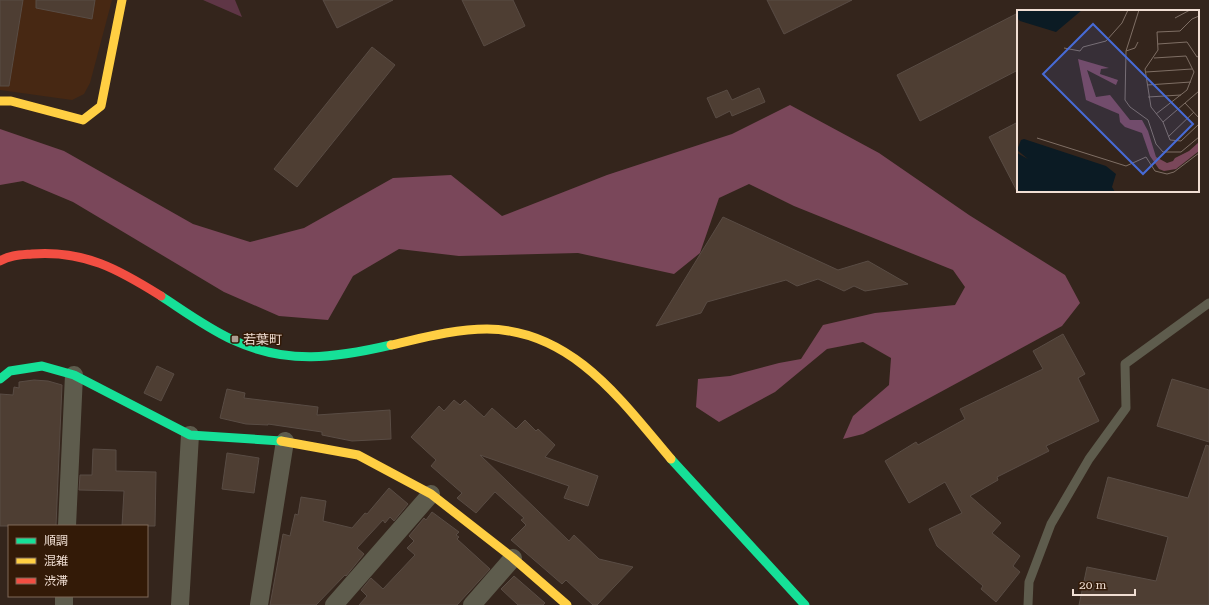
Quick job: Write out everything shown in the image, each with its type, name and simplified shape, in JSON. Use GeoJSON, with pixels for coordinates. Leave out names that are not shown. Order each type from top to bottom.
{"type":"FeatureCollection","features":[{"type":"Feature","properties":{"kind":"street"},"geometry":{"type":"LineString","coordinates":[[0,101],[11,101],[83,120],[101,106],[122,0]]}},
{"type":"Feature","properties":{"kind":"street"},"geometry":{"type":"LineString","coordinates":[[0,260],[8,256],[68,254],[100,263],[134,279],[229,339],[258,351],[293,358],[324,358],[380,348],[431,336],[480,329],[516,332],[552,344],[600,378],[715,508],[805,605]]}},
{"type":"Feature","properties":{"kind":"street"},"geometry":{"type":"LineString","coordinates":[[0,379],[10,371],[42,366],[74,375],[190,435],[285,441],[358,455],[432,494],[512,558],[567,605]]}},
{"type":"Feature","properties":{"kind":"street"},"geometry":{"type":"LineString","coordinates":[[67,525],[74,375]]}},
{"type":"Feature","properties":{"kind":"street"},"geometry":{"type":"LineString","coordinates":[[180,605],[190,435]]}},
{"type":"Feature","properties":{"kind":"street"},"geometry":{"type":"LineString","coordinates":[[259,605],[285,441]]}},
{"type":"Feature","properties":{"kind":"street"},"geometry":{"type":"LineString","coordinates":[[334,605],[432,494]]}},
{"type":"Feature","properties":{"kind":"street"},"geometry":{"type":"LineString","coordinates":[[472,605],[512,558]]}},
{"type":"Feature","properties":{"kind":"lane"},"geometry":{"type":"LineString","coordinates":[[1028,605],[1029,582],[1051,524],[1089,459],[1126,408],[1125,364],[1209,303]]}},
{"type":"Feature","properties":{"kind":"shaded area"},"geometry":{"type":"Polygon","coordinates":[[[0,0],[112,0],[90,83],[84,94],[72,100],[0,90],[0,0]]]}},
{"type":"Feature","properties":{"kind":"shaded area"},"geometry":{"type":"Polygon","coordinates":[[[203,0],[235,0],[242,17],[203,0]]]}},
{"type":"Feature","properties":{"kind":"shaded area"},"geometry":{"type":"Polygon","coordinates":[[[790,105],[879,153],[969,215],[1065,275],[1080,303],[1062,326],[863,434],[843,439],[853,416],[889,385],[891,358],[863,342],[827,349],[775,392],[719,422],[696,407],[698,379],[730,376],[779,363],[801,359],[823,325],[875,313],[955,305],[965,287],[953,270],[794,206],[749,184],[719,198],[700,253],[674,274],[578,253],[459,256],[399,249],[353,276],[328,320],[279,316],[224,292],[73,202],[23,181],[0,185],[0,129],[64,151],[193,224],[250,242],[304,228],[393,178],[451,175],[502,216],[607,175],[732,134],[790,105]]]}},
{"type":"Feature","properties":{"kind":"building"},"geometry":{"type":"Polygon","coordinates":[[[0,0],[23,0],[9,86],[0,86],[0,0]]]}},
{"type":"Feature","properties":{"kind":"building"},"geometry":{"type":"Polygon","coordinates":[[[36,0],[95,0],[92,19],[36,8],[36,0]]]}},
{"type":"Feature","properties":{"kind":"building"},"geometry":{"type":"Polygon","coordinates":[[[323,0],[393,0],[337,28],[323,0]]]}},
{"type":"Feature","properties":{"kind":"building"},"geometry":{"type":"Polygon","coordinates":[[[462,0],[513,0],[525,26],[484,46],[462,0]]]}},
{"type":"Feature","properties":{"kind":"building"},"geometry":{"type":"Polygon","coordinates":[[[767,0],[852,0],[784,34],[767,0]]]}},
{"type":"Feature","properties":{"kind":"building"},"geometry":{"type":"Polygon","coordinates":[[[1017,14],[1017,71],[920,121],[897,75],[1017,14]]]}},
{"type":"Feature","properties":{"kind":"building"},"geometry":{"type":"Polygon","coordinates":[[[372,47],[395,65],[297,187],[274,169],[372,47]]]}},
{"type":"Feature","properties":{"kind":"building"},"geometry":{"type":"Polygon","coordinates":[[[759,88],[765,102],[732,116],[730,111],[716,118],[707,98],[727,90],[732,100],[759,88]]]}},
{"type":"Feature","properties":{"kind":"building"},"geometry":{"type":"Polygon","coordinates":[[[1017,123],[1017,191],[989,137],[1017,123]]]}},
{"type":"Feature","properties":{"kind":"building"},"geometry":{"type":"Polygon","coordinates":[[[723,217],[838,270],[868,261],[908,284],[865,291],[854,286],[844,291],[818,279],[797,286],[786,280],[707,302],[701,313],[656,326],[723,217]]]}},
{"type":"Feature","properties":{"kind":"building"},"geometry":{"type":"Polygon","coordinates":[[[1063,334],[1085,374],[1078,378],[1099,421],[1046,446],[1049,451],[997,477],[998,480],[970,496],[1001,523],[992,533],[1020,556],[1013,566],[1020,572],[996,602],[981,589],[983,586],[937,546],[929,529],[962,513],[945,482],[909,503],[885,461],[916,442],[918,445],[965,419],[960,409],[1043,369],[1033,351],[1063,334]]]}},
{"type":"Feature","properties":{"kind":"building"},"geometry":{"type":"Polygon","coordinates":[[[157,366],[174,374],[161,401],[144,393],[157,366]]]}},
{"type":"Feature","properties":{"kind":"building"},"geometry":{"type":"Polygon","coordinates":[[[1172,379],[1209,390],[1209,442],[1157,426],[1172,379]]]}},
{"type":"Feature","properties":{"kind":"building"},"geometry":{"type":"Polygon","coordinates":[[[34,380],[48,381],[62,385],[56,525],[0,526],[0,394],[13,395],[14,387],[19,388],[19,382],[34,380]]]}},
{"type":"Feature","properties":{"kind":"building"},"geometry":{"type":"Polygon","coordinates":[[[227,389],[245,393],[244,398],[318,407],[317,415],[390,410],[391,439],[352,441],[322,435],[322,432],[268,424],[246,424],[220,418],[227,389]]]}},
{"type":"Feature","properties":{"kind":"building"},"geometry":{"type":"Polygon","coordinates":[[[454,400],[460,405],[465,400],[484,417],[492,408],[516,429],[525,420],[536,431],[538,429],[555,445],[545,457],[598,476],[588,506],[564,498],[569,486],[480,455],[569,541],[574,535],[599,559],[633,567],[597,605],[593,605],[566,580],[562,584],[511,540],[526,525],[521,520],[524,518],[495,492],[476,513],[457,498],[462,493],[431,466],[436,460],[411,437],[439,406],[444,411],[454,400]]]}},
{"type":"Feature","properties":{"kind":"building"},"geometry":{"type":"Polygon","coordinates":[[[1206,445],[1209,446],[1209,605],[1079,605],[1087,567],[1156,581],[1168,537],[1097,518],[1108,477],[1188,498],[1206,445]]]}},
{"type":"Feature","properties":{"kind":"building"},"geometry":{"type":"Polygon","coordinates":[[[93,449],[116,450],[116,471],[156,472],[155,526],[122,525],[124,491],[79,490],[80,475],[92,475],[93,449]]]}},
{"type":"Feature","properties":{"kind":"building"},"geometry":{"type":"Polygon","coordinates":[[[227,453],[259,458],[254,493],[222,489],[227,453]]]}},
{"type":"Feature","properties":{"kind":"building"},"geometry":{"type":"Polygon","coordinates":[[[389,488],[408,504],[394,521],[390,517],[385,523],[383,520],[357,548],[364,554],[346,576],[345,575],[316,605],[270,605],[283,534],[290,536],[295,514],[298,515],[301,497],[326,501],[323,521],[352,528],[365,513],[367,514],[389,488]]]}},
{"type":"Feature","properties":{"kind":"building"},"geometry":{"type":"Polygon","coordinates":[[[432,512],[459,532],[456,535],[459,537],[457,539],[490,569],[457,605],[359,605],[367,596],[361,590],[371,578],[383,589],[415,555],[407,548],[414,541],[409,536],[424,518],[426,520],[432,512]]]}},
{"type":"Feature","properties":{"kind":"building"},"geometry":{"type":"Polygon","coordinates":[[[514,576],[545,603],[543,605],[518,605],[501,589],[514,576]]]}},
{"type":"Feature","properties":{"kind":"traffic: fast"},"geometry":{"type":"LineString","coordinates":[[161,296],[223,335],[253,348],[273,353],[311,357],[331,356],[391,345]]}},
{"type":"Feature","properties":{"kind":"traffic: fast"},"geometry":{"type":"LineString","coordinates":[[0,379],[10,371],[42,366],[74,375],[190,435],[281,441]]}},
{"type":"Feature","properties":{"kind":"traffic: fast"},"geometry":{"type":"LineString","coordinates":[[671,459],[805,605]]}},
{"type":"Feature","properties":{"kind":"traffic: slow"},"geometry":{"type":"LineString","coordinates":[[0,101],[11,101],[83,120],[101,106],[122,0]]}},
{"type":"Feature","properties":{"kind":"traffic: slow"},"geometry":{"type":"LineString","coordinates":[[391,345],[451,332],[475,329],[517,332],[545,341],[569,355],[592,372],[633,414],[671,459]]}},
{"type":"Feature","properties":{"kind":"traffic: slow"},"geometry":{"type":"LineString","coordinates":[[281,441],[358,455],[431,494],[513,558],[567,605]]}},
{"type":"Feature","properties":{"kind":"traffic: jam"},"geometry":{"type":"LineString","coordinates":[[0,261],[11,256],[32,254],[68,255],[84,258],[100,263],[130,277],[161,296]]}},
{"type":"Feature","properties":{"kind":"place","name":"若葉町"},"geometry":{"type":"Point","coordinates":[235,339]}}]}
